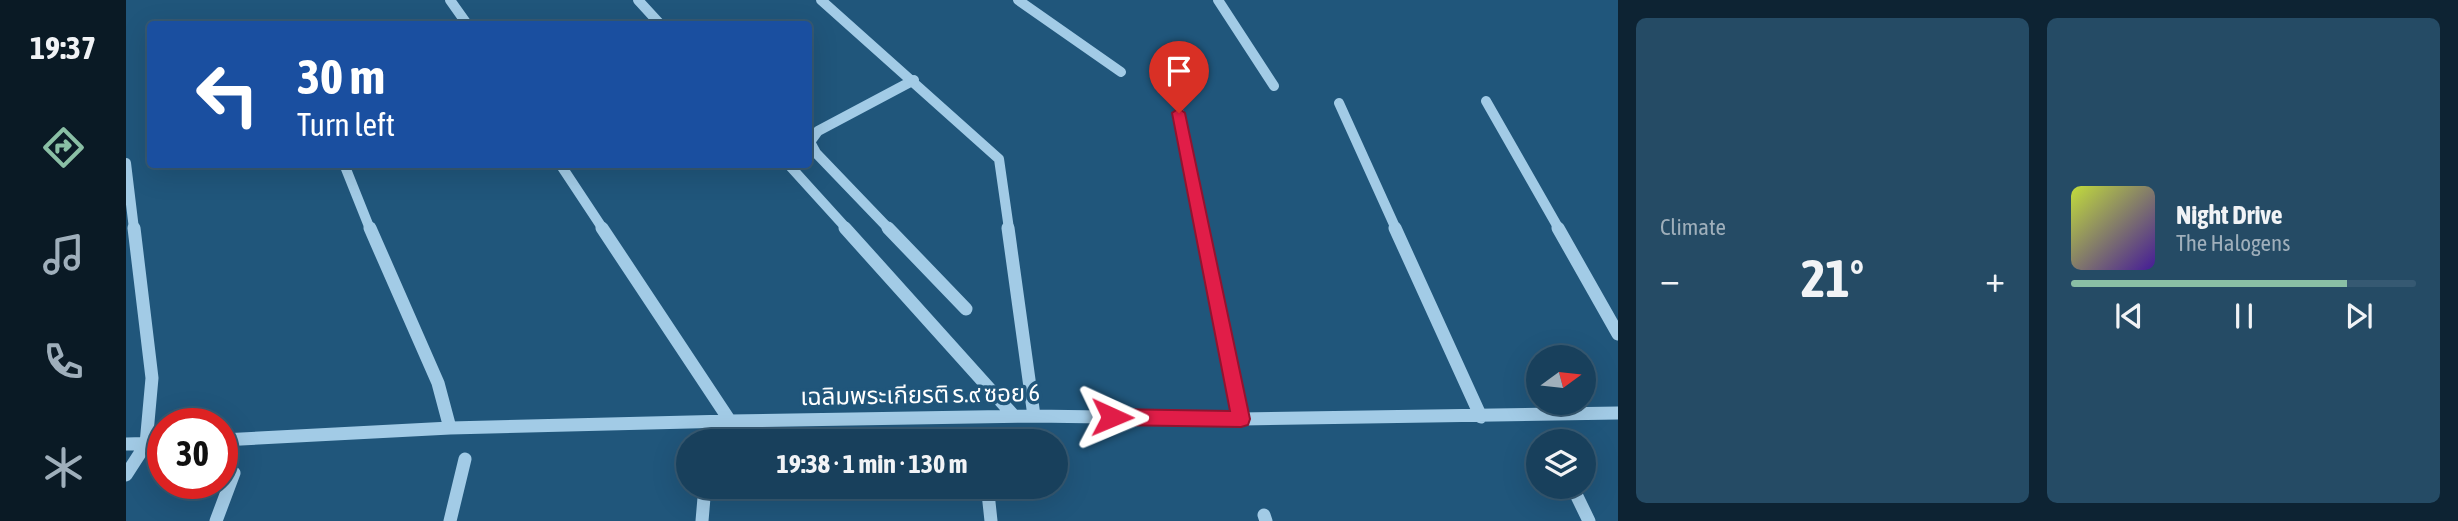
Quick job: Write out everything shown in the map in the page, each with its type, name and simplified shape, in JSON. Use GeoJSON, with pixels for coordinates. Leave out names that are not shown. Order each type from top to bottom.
{"type":"FeatureCollection","features":[{"type":"Feature","properties":{"kind":"street"},"geometry":{"type":"LineString","coordinates":[[450,0],[465,21]]}},
{"type":"Feature","properties":{"kind":"street"},"geometry":{"type":"LineString","coordinates":[[638,0],[657,21]]}},
{"type":"Feature","properties":{"kind":"street"},"geometry":{"type":"LineString","coordinates":[[821,0],[914,80],[999,159],[1034,415]]}},
{"type":"Feature","properties":{"kind":"street"},"geometry":{"type":"LineString","coordinates":[[1018,0],[1121,72]]}},
{"type":"Feature","properties":{"kind":"street"},"geometry":{"type":"LineString","coordinates":[[1218,0],[1274,86]]}},
{"type":"Feature","properties":{"kind":"street"},"geometry":{"type":"LineString","coordinates":[[812,136],[914,80]]}},
{"type":"Feature","properties":{"kind":"street"},"geometry":{"type":"LineString","coordinates":[[1486,101],[1618,334]]}},
{"type":"Feature","properties":{"kind":"street"},"geometry":{"type":"LineString","coordinates":[[1339,103],[1481,417]]}},
{"type":"Feature","properties":{"kind":"street"},"geometry":{"type":"LineString","coordinates":[[1179,113],[1241,419]]}},
{"type":"Feature","properties":{"kind":"street"},"geometry":{"type":"LineString","coordinates":[[812,146],[816,153],[966,309]]}},
{"type":"Feature","properties":{"kind":"street"},"geometry":{"type":"LineString","coordinates":[[126,163],[152,379],[146,444],[126,475]]}},
{"type":"Feature","properties":{"kind":"street"},"geometry":{"type":"LineString","coordinates":[[346,168],[438,383],[450,428]]}},
{"type":"Feature","properties":{"kind":"street"},"geometry":{"type":"LineString","coordinates":[[563,168],[730,421]]}},
{"type":"Feature","properties":{"kind":"street"},"geometry":{"type":"LineString","coordinates":[[792,168],[1014,416]]}},
{"type":"Feature","properties":{"kind":"street","name":"เฉลิมพระเกียรติ ร.๙ ซอย 6"},"geometry":{"type":"LineString","coordinates":[[238,439],[450,428],[1034,415],[1241,419],[1618,413]]}},
{"type":"Feature","properties":{"kind":"street"},"geometry":{"type":"LineString","coordinates":[[126,444],[146,444]]}},
{"type":"Feature","properties":{"kind":"street"},"geometry":{"type":"LineString","coordinates":[[450,521],[465,459]]}},
{"type":"Feature","properties":{"kind":"street"},"geometry":{"type":"LineString","coordinates":[[216,521],[224,499]]}},
{"type":"Feature","properties":{"kind":"street"},"geometry":{"type":"LineString","coordinates":[[702,521],[704,499]]}},
{"type":"Feature","properties":{"kind":"street"},"geometry":{"type":"LineString","coordinates":[[989,499],[991,521]]}},
{"type":"Feature","properties":{"kind":"street"},"geometry":{"type":"LineString","coordinates":[[1578,499],[1589,521]]}},
{"type":"Feature","properties":{"kind":"route"},"geometry":{"type":"LineString","coordinates":[[1112,417],[1241,419],[1179,113]]}}]}
